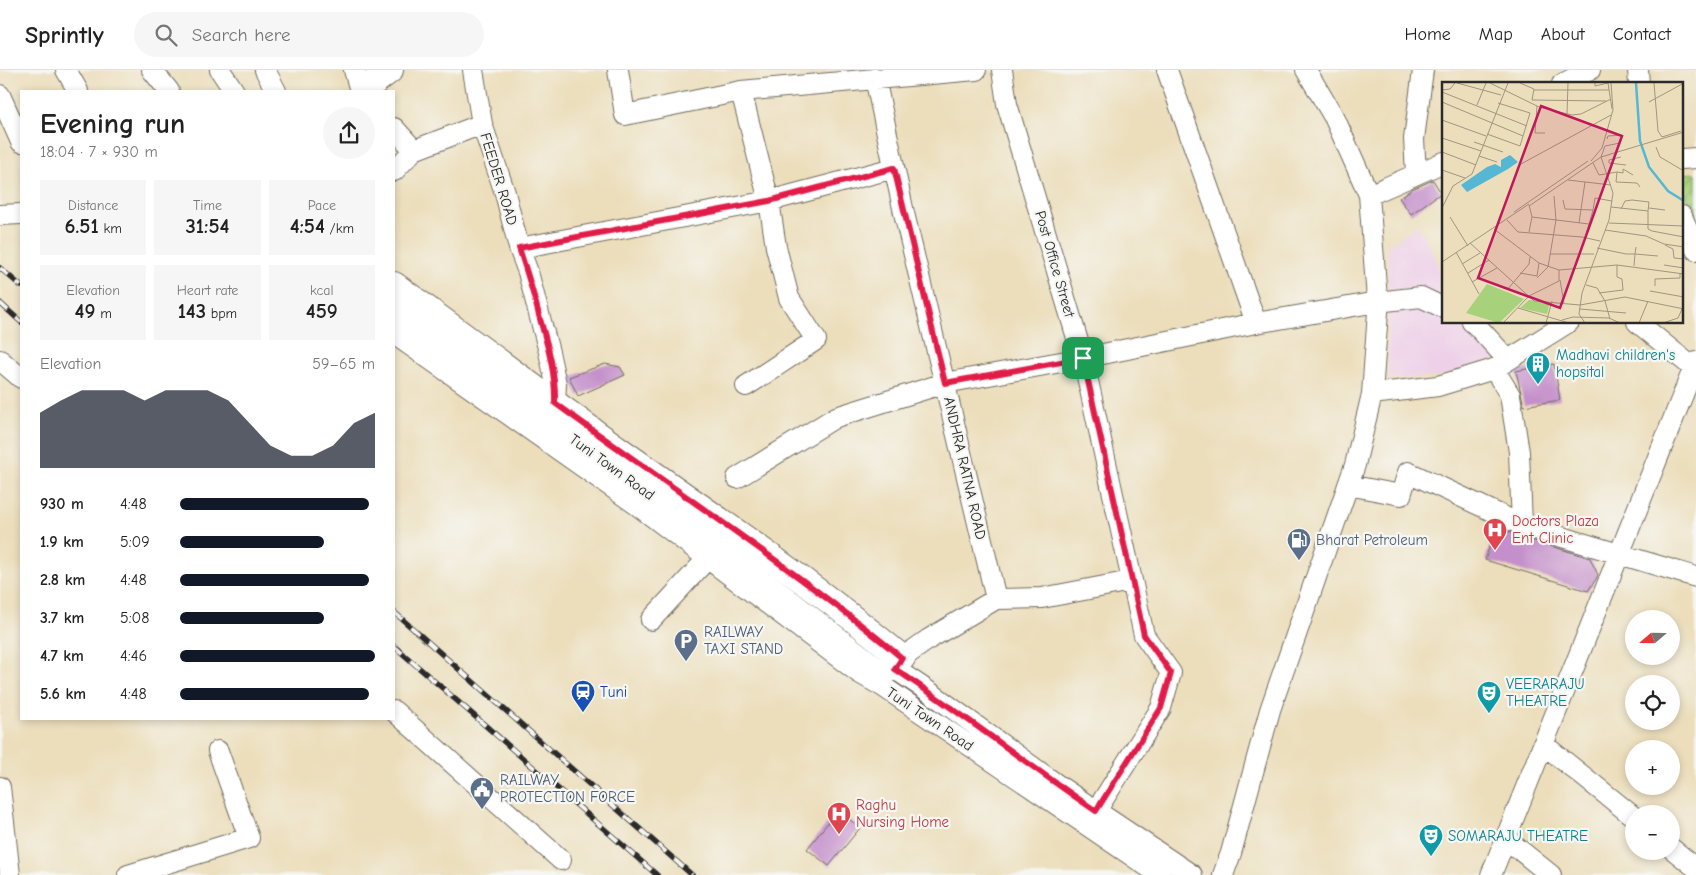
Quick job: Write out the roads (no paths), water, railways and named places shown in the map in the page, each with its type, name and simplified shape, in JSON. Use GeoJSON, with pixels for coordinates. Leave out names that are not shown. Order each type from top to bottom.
{"type":"FeatureCollection","features":[{"type":"Feature","properties":{"kind":"main road"},"geometry":{"type":"LineString","coordinates":[[362,90],[390,70]]}},
{"type":"Feature","properties":{"kind":"main road"},"geometry":{"type":"LineString","coordinates":[[395,286],[854,618],[884,662]]}},
{"type":"Feature","properties":{"kind":"street"},"geometry":{"type":"LineString","coordinates":[[66,70],[77,90]]}},
{"type":"Feature","properties":{"kind":"street"},"geometry":{"type":"LineString","coordinates":[[152,70],[168,90]]}},
{"type":"Feature","properties":{"kind":"street"},"geometry":{"type":"LineString","coordinates":[[220,70],[233,90]]}},
{"type":"Feature","properties":{"kind":"street"},"geometry":{"type":"LineString","coordinates":[[265,70],[275,90]]}},
{"type":"Feature","properties":{"kind":"street"},"geometry":{"type":"LineString","coordinates":[[354,70],[361,90]]}},
{"type":"Feature","properties":{"kind":"street","name":"FEEDER ROAD"},"geometry":{"type":"LineString","coordinates":[[473,70],[482,124],[505,192],[549,352],[556,384],[555,403]]}},
{"type":"Feature","properties":{"kind":"street"},"geometry":{"type":"LineString","coordinates":[[618,70],[625,115],[741,90],[976,70]]}},
{"type":"Feature","properties":{"kind":"street","name":"Post Office Street"},"geometry":{"type":"LineString","coordinates":[[1002,70],[1008,104],[1083,358],[1144,635],[1171,673],[1161,708],[1096,811]]}},
{"type":"Feature","properties":{"kind":"street"},"geometry":{"type":"LineString","coordinates":[[1167,70],[1256,323]]}},
{"type":"Feature","properties":{"kind":"street"},"geometry":{"type":"LineString","coordinates":[[1224,875],[1232,853],[1270,710],[1348,486],[1372,394],[1378,312],[1369,195],[1335,119],[1306,70]]}},
{"type":"Feature","properties":{"kind":"street"},"geometry":{"type":"LineString","coordinates":[[1416,173],[1414,139],[1423,70]]}},
{"type":"Feature","properties":{"kind":"street"},"geometry":{"type":"LineString","coordinates":[[1566,82],[1590,70]]}},
{"type":"Feature","properties":{"kind":"street","name":"ANDHRA RATNA ROAD"},"geometry":{"type":"LineString","coordinates":[[875,78],[894,168],[996,599]]}},
{"type":"Feature","properties":{"kind":"street"},"geometry":{"type":"LineString","coordinates":[[741,90],[769,201],[776,247],[789,298],[816,340],[746,386]]}},
{"type":"Feature","properties":{"kind":"street"},"geometry":{"type":"LineString","coordinates":[[0,95],[20,140]]}},
{"type":"Feature","properties":{"kind":"street"},"geometry":{"type":"LineString","coordinates":[[395,171],[414,150],[482,124]]}},
{"type":"Feature","properties":{"kind":"street"},"geometry":{"type":"LineString","coordinates":[[395,129],[414,150]]}},
{"type":"Feature","properties":{"kind":"street"},"geometry":{"type":"LineString","coordinates":[[1369,195],[1442,163]]}},
{"type":"Feature","properties":{"kind":"street"},"geometry":{"type":"LineString","coordinates":[[519,248],[769,201],[894,168]]}},
{"type":"Feature","properties":{"kind":"street"},"geometry":{"type":"LineString","coordinates":[[0,215],[20,214]]}},
{"type":"Feature","properties":{"kind":"street"},"geometry":{"type":"LineString","coordinates":[[1684,221],[1696,250]]}},
{"type":"Feature","properties":{"kind":"street"},"geometry":{"type":"LineString","coordinates":[[737,478],[836,417],[945,383],[1083,358],[1256,323],[1377,302],[1422,297],[1442,307]]}},
{"type":"Feature","properties":{"kind":"street","name":"Tuni Town Road"},"geometry":{"type":"LineString","coordinates":[[395,312],[1059,786],[1192,875]]}},
{"type":"Feature","properties":{"kind":"street"},"geometry":{"type":"LineString","coordinates":[[1475,324],[1501,364],[1510,395],[1519,452],[1522,525]]}},
{"type":"Feature","properties":{"kind":"street"},"geometry":{"type":"LineString","coordinates":[[1372,394],[1438,386],[1501,364],[1566,324]]}},
{"type":"Feature","properties":{"kind":"street"},"geometry":{"type":"LineString","coordinates":[[1491,875],[1695,367],[1640,324]]}},
{"type":"Feature","properties":{"kind":"street"},"geometry":{"type":"LineString","coordinates":[[395,335],[637,505],[859,673],[882,686]]}},
{"type":"Feature","properties":{"kind":"street"},"geometry":{"type":"LineString","coordinates":[[0,360],[20,377]]}},
{"type":"Feature","properties":{"kind":"street"},"geometry":{"type":"LineString","coordinates":[[1348,486],[1401,495],[1408,472],[1522,525],[1696,577]]}},
{"type":"Feature","properties":{"kind":"street"},"geometry":{"type":"LineString","coordinates":[[651,620],[708,558]]}},
{"type":"Feature","properties":{"kind":"street"},"geometry":{"type":"LineString","coordinates":[[884,662],[929,639],[996,599],[1042,598],[1131,581]]}},
{"type":"Feature","properties":{"kind":"street","name":"Tuni Town Road"},"geometry":{"type":"LineString","coordinates":[[884,662],[882,686],[1160,875]]}},
{"type":"Feature","properties":{"kind":"street"},"geometry":{"type":"LineString","coordinates":[[395,712],[561,860]]}},
{"type":"Feature","properties":{"kind":"street"},"geometry":{"type":"LineString","coordinates":[[1544,744],[1625,810]]}},
{"type":"Feature","properties":{"kind":"street"},"geometry":{"type":"LineString","coordinates":[[128,875],[248,838],[218,751]]}},
{"type":"Feature","properties":{"kind":"street"},"geometry":{"type":"LineString","coordinates":[[0,786],[10,875]]}},
{"type":"Feature","properties":{"kind":"street"},"geometry":{"type":"LineString","coordinates":[[1506,839],[1551,875]]}},
{"type":"Feature","properties":{"kind":"street"},"geometry":{"type":"LineString","coordinates":[[1680,855],[1696,868]]}},
{"type":"Feature","properties":{"kind":"railway"},"geometry":{"type":"LineString","coordinates":[[0,268],[20,285]]}},
{"type":"Feature","properties":{"kind":"railway"},"geometry":{"type":"LineString","coordinates":[[0,303],[20,321]]}},
{"type":"Feature","properties":{"kind":"railway"},"geometry":{"type":"LineString","coordinates":[[395,613],[692,875]]}},
{"type":"Feature","properties":{"kind":"railway"},"geometry":{"type":"LineString","coordinates":[[395,647],[657,875]]}},
{"type":"Feature","properties":{"kind":"place","name":"Madhavi children's hopsital"},"geometry":{"type":"Point","coordinates":[1538,385]}},
{"type":"Feature","properties":{"kind":"place","name":"Doctors Plaza Ent Clinic"},"geometry":{"type":"Point","coordinates":[1495,551]}},
{"type":"Feature","properties":{"kind":"place","name":"Bharat Petroleum"},"geometry":{"type":"Point","coordinates":[1299,561]}},
{"type":"Feature","properties":{"kind":"place","name":"RAILWAY TAXI STAND"},"geometry":{"type":"Point","coordinates":[686,662]}},
{"type":"Feature","properties":{"kind":"place","name":"Tuni"},"geometry":{"type":"Point","coordinates":[583,713]}},
{"type":"Feature","properties":{"kind":"place","name":"VEERARAJU THEATRE"},"geometry":{"type":"Point","coordinates":[1489,714]}},
{"type":"Feature","properties":{"kind":"place","name":"RAILWAY PROTECTION FORCE"},"geometry":{"type":"Point","coordinates":[482,810]}},
{"type":"Feature","properties":{"kind":"place","name":"Raghu Nursing Home"},"geometry":{"type":"Point","coordinates":[839,835]}},
{"type":"Feature","properties":{"kind":"place","name":"SOMARAJU THEATRE"},"geometry":{"type":"Point","coordinates":[1431,857]}}]}
